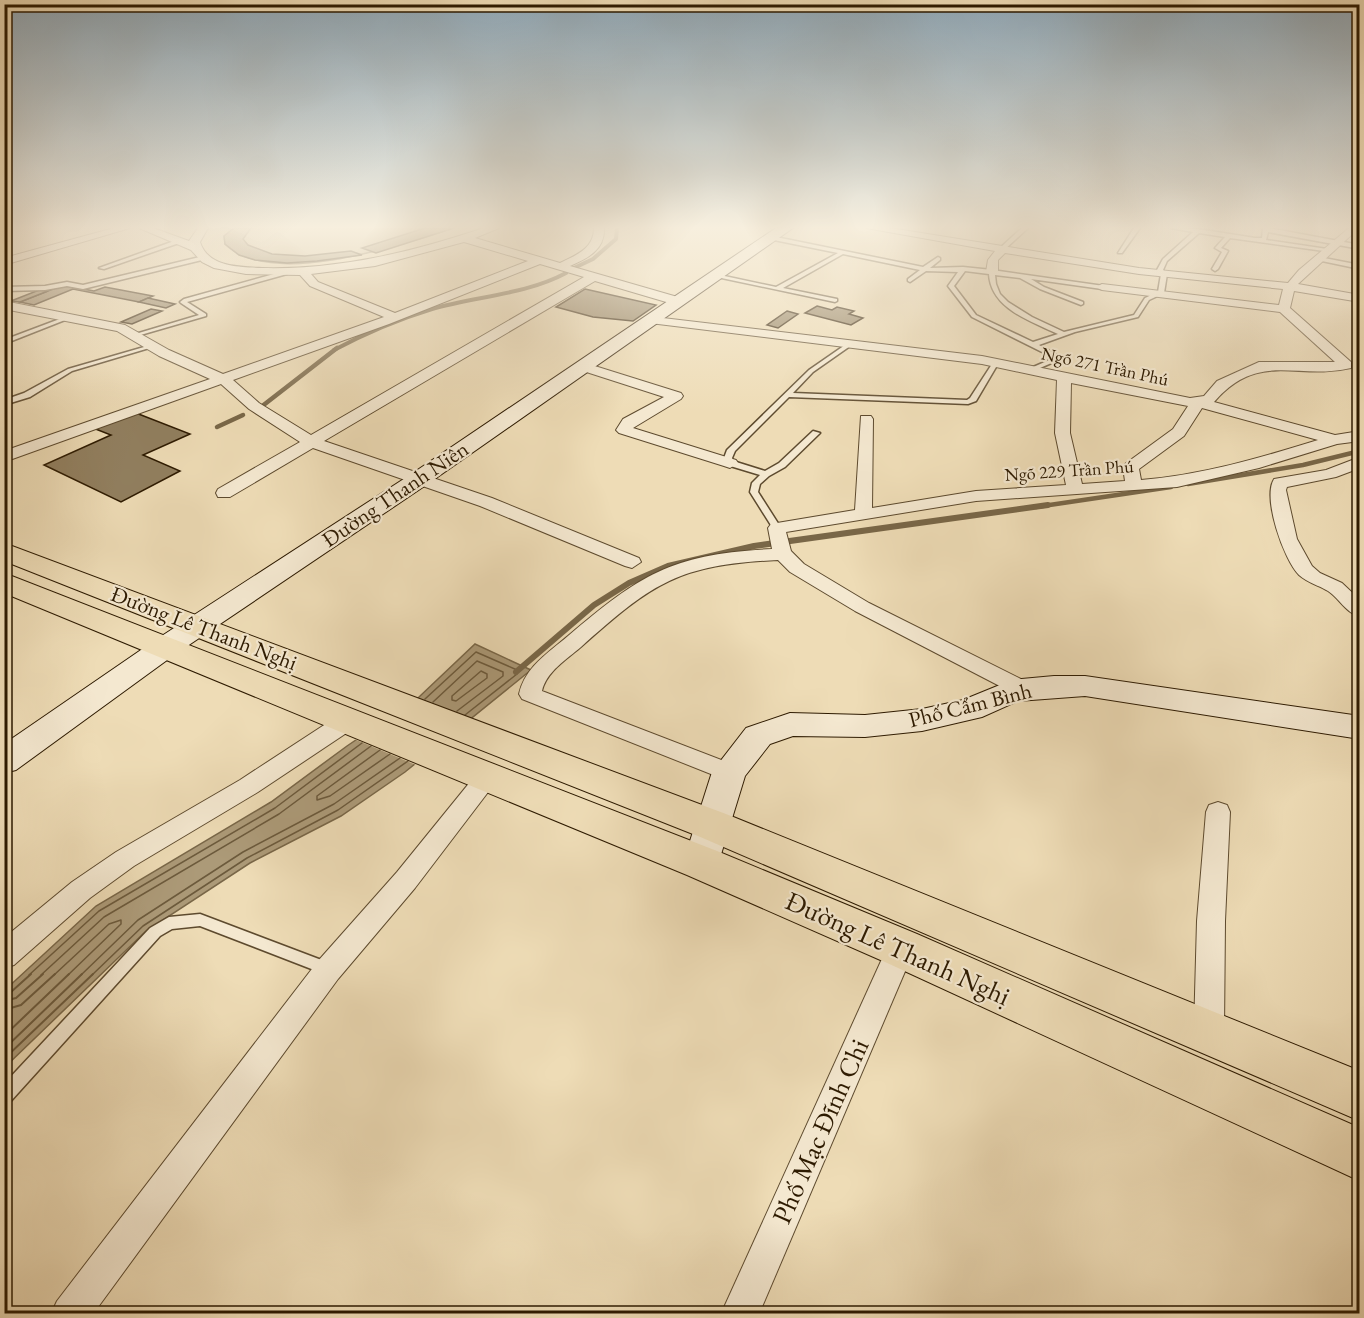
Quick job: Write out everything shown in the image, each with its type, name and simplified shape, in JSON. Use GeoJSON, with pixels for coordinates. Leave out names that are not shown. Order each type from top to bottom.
{"type":"FeatureCollection","features":[{"type":"Feature","properties":{"kind":"highway","name":"Đường Lê Thanh Nghị"},"geometry":{"type":"LineString","coordinates":[[4,551],[403,705],[488,777],[707,844],[901,948],[1359,1155]]}},
{"type":"Feature","properties":{"kind":"highway","name":"Đường Lê Thanh Nghị"},"geometry":{"type":"LineString","coordinates":[[4,582],[358,725],[447,740],[707,844],[1209,1032],[1359,1096]]}},
{"type":"Feature","properties":{"kind":"street"},"geometry":{"type":"LineString","coordinates":[[328,290],[394,317]]}},
{"type":"Feature","properties":{"kind":"street"},"geometry":{"type":"LineString","coordinates":[[4,457],[224,380],[464,290]]}},
{"type":"Feature","properties":{"kind":"street"},"geometry":{"type":"LineString","coordinates":[[224,493],[572,290]]}},
{"type":"Feature","properties":{"kind":"street"},"geometry":{"type":"LineString","coordinates":[[637,290],[677,301]]}},
{"type":"Feature","properties":{"kind":"street","name":"Đường Thanh Niên"},"geometry":{"type":"LineString","coordinates":[[4,760],[164,648],[421,478],[694,290]]}},
{"type":"Feature","properties":{"kind":"street"},"geometry":{"type":"LineString","coordinates":[[1121,290],[1157,296],[1284,309],[1285,298],[1291,290]]}},
{"type":"Feature","properties":{"kind":"street"},"geometry":{"type":"LineString","coordinates":[[1307,290],[1359,299]]}},
{"type":"Feature","properties":{"kind":"street"},"geometry":{"type":"LineString","coordinates":[[4,305],[121,328],[224,380],[254,406],[311,442],[486,502],[632,562]]}},
{"type":"Feature","properties":{"kind":"street","name":"Ngõ 271 Trần Phú"},"geometry":{"type":"LineString","coordinates":[[650,319],[996,362],[1170,399],[1197,402],[1208,400],[1222,384],[1264,365],[1324,368],[1346,365],[1284,309]]}},
{"type":"Feature","properties":{"kind":"street"},"geometry":{"type":"LineString","coordinates":[[582,366],[676,396],[628,422],[624,430],[730,463]]}},
{"type":"Feature","properties":{"kind":"street"},"geometry":{"type":"LineString","coordinates":[[1065,376],[1061,400],[1061,439],[1076,489]]}},
{"type":"Feature","properties":{"kind":"street"},"geometry":{"type":"LineString","coordinates":[[1134,486],[1131,467],[1184,429],[1192,419],[1197,402],[1335,440]]}},
{"type":"Feature","properties":{"kind":"street"},"geometry":{"type":"LineString","coordinates":[[863,515],[866,419]]}},
{"type":"Feature","properties":{"kind":"street","name":"Ngõ 229 Trần Phú"},"geometry":{"type":"LineString","coordinates":[[729,772],[538,699],[530,694],[531,685],[553,660],[610,610],[654,579],[691,566],[736,556],[863,515],[976,496],[1134,486],[1188,480],[1307,458],[1335,440],[1359,436]]}},
{"type":"Feature","properties":{"kind":"street"},"geometry":{"type":"LineString","coordinates":[[1307,458],[1336,472],[1359,479]]}},
{"type":"Feature","properties":{"kind":"street"},"geometry":{"type":"LineString","coordinates":[[1359,462],[1336,472],[1280,483],[1278,490],[1288,539],[1304,569],[1352,597],[1359,612]]}},
{"type":"Feature","properties":{"kind":"street"},"geometry":{"type":"LineString","coordinates":[[779,542],[787,561],[797,568],[862,607],[1025,690]]}},
{"type":"Feature","properties":{"kind":"street","name":"Phố Cẩm Bình"},"geometry":{"type":"LineString","coordinates":[[707,844],[729,772],[758,736],[790,724],[865,726],[922,720],[970,709],[1012,691],[1085,686],[1359,728]]}},
{"type":"Feature","properties":{"kind":"street"},"geometry":{"type":"LineString","coordinates":[[4,956],[81,890],[125,859],[358,725]]}},
{"type":"Feature","properties":{"kind":"street"},"geometry":{"type":"LineString","coordinates":[[70,1314],[328,970],[406,880],[488,777]]}},
{"type":"Feature","properties":{"kind":"street"},"geometry":{"type":"LineString","coordinates":[[1209,1032],[1211,921],[1218,812]]}},
{"type":"Feature","properties":{"kind":"street","name":"Phố Mạc Đĩnh Chi"},"geometry":{"type":"LineString","coordinates":[[740,1314],[901,948]]}},
{"type":"Feature","properties":{"kind":"lane"},"geometry":{"type":"LineString","coordinates":[[135,335],[204,315],[183,302],[224,290]]}},
{"type":"Feature","properties":{"kind":"lane"},"geometry":{"type":"LineString","coordinates":[[785,290],[835,300]]}},
{"type":"Feature","properties":{"kind":"lane"},"geometry":{"type":"LineString","coordinates":[[954,290],[974,316],[1060,358],[1033,369]]}},
{"type":"Feature","properties":{"kind":"lane"},"geometry":{"type":"LineString","coordinates":[[997,290],[1003,301],[1064,334]]}},
{"type":"Feature","properties":{"kind":"lane"},"geometry":{"type":"LineString","coordinates":[[1046,290],[1081,303]]}},
{"type":"Feature","properties":{"kind":"lane"},"geometry":{"type":"LineString","coordinates":[[1035,344],[1064,334],[1136,316],[1147,299],[1157,296],[1162,290]]}},
{"type":"Feature","properties":{"kind":"lane"},"geometry":{"type":"LineString","coordinates":[[4,342],[67,318]]}},
{"type":"Feature","properties":{"kind":"lane"},"geometry":{"type":"LineString","coordinates":[[766,474],[730,463],[728,458],[731,450],[811,371],[850,344]]}},
{"type":"Feature","properties":{"kind":"lane"},"geometry":{"type":"LineString","coordinates":[[4,403],[27,395],[70,370],[153,346]]}},
{"type":"Feature","properties":{"kind":"lane"},"geometry":{"type":"LineString","coordinates":[[788,395],[968,402],[973,399],[996,362]]}},
{"type":"Feature","properties":{"kind":"lane"},"geometry":{"type":"LineString","coordinates":[[779,542],[754,492],[756,483],[782,465],[816,433]]}},
{"type":"Feature","properties":{"kind":"lane"},"geometry":{"type":"LineString","coordinates":[[4,1096],[155,932],[169,923],[200,920],[328,970]]}},
{"type":"Feature","properties":{"kind":"water"},"geometry":{"type":"Polygon","coordinates":[[[475,644],[531,670],[405,772],[341,816],[250,863],[146,931],[5,1067],[5,990],[96,906],[271,802],[419,697],[475,644]]]}},
{"type":"Feature","properties":{"kind":"pier"},"geometry":{"type":"Polygon","coordinates":[[[414,698],[472,719],[416,765],[354,739],[414,698]]]}},
{"type":"Feature","properties":{"kind":"building"},"geometry":{"type":"Polygon","coordinates":[[[39,290],[48,291],[20,302],[11,301],[39,290]]]}},
{"type":"Feature","properties":{"kind":"building"},"geometry":{"type":"Polygon","coordinates":[[[52,290],[72,290],[34,305],[20,302],[52,290]]]}},
{"type":"Feature","properties":{"kind":"building"},"geometry":{"type":"Polygon","coordinates":[[[76,290],[118,290],[153,296],[139,302],[76,290]]]}},
{"type":"Feature","properties":{"kind":"building"},"geometry":{"type":"Polygon","coordinates":[[[584,290],[656,305],[633,321],[593,317],[556,307],[584,290]]]}},
{"type":"Feature","properties":{"kind":"building"},"geometry":{"type":"Polygon","coordinates":[[[148,298],[175,304],[166,308],[139,302],[148,298]]]}},
{"type":"Feature","properties":{"kind":"building"},"geometry":{"type":"Polygon","coordinates":[[[817,306],[832,310],[837,307],[854,311],[849,314],[863,318],[851,325],[805,313],[817,306]]]}},
{"type":"Feature","properties":{"kind":"building"},"geometry":{"type":"Polygon","coordinates":[[[151,309],[162,311],[132,324],[121,322],[151,309]]]}},
{"type":"Feature","properties":{"kind":"building"},"geometry":{"type":"Polygon","coordinates":[[[787,311],[798,314],[778,328],[767,325],[787,311]]]}},
{"type":"Feature","properties":{"kind":"building"},"geometry":{"type":"Polygon","coordinates":[[[136,413],[190,434],[143,455],[180,471],[121,502],[44,465],[111,435],[93,428],[136,413]]]}},
{"type":"Feature","properties":{"kind":"waterway"},"geometry":{"type":"LineString","coordinates":[[335,349],[382,327],[420,313],[519,290]]}},
{"type":"Feature","properties":{"kind":"waterway"},"geometry":{"type":"LineString","coordinates":[[261,407],[335,349]]}},
{"type":"Feature","properties":{"kind":"waterway"},"geometry":{"type":"LineString","coordinates":[[217,427],[243,415]]}},
{"type":"Feature","properties":{"kind":"waterway"},"geometry":{"type":"LineString","coordinates":[[1188,484],[1303,465],[1360,451]]}},
{"type":"Feature","properties":{"kind":"waterway"},"geometry":{"type":"LineString","coordinates":[[1036,507],[1171,487]]}},
{"type":"Feature","properties":{"kind":"waterway"},"geometry":{"type":"LineString","coordinates":[[516,672],[594,605],[629,583],[668,566],[754,546],[1048,505]]}}]}
